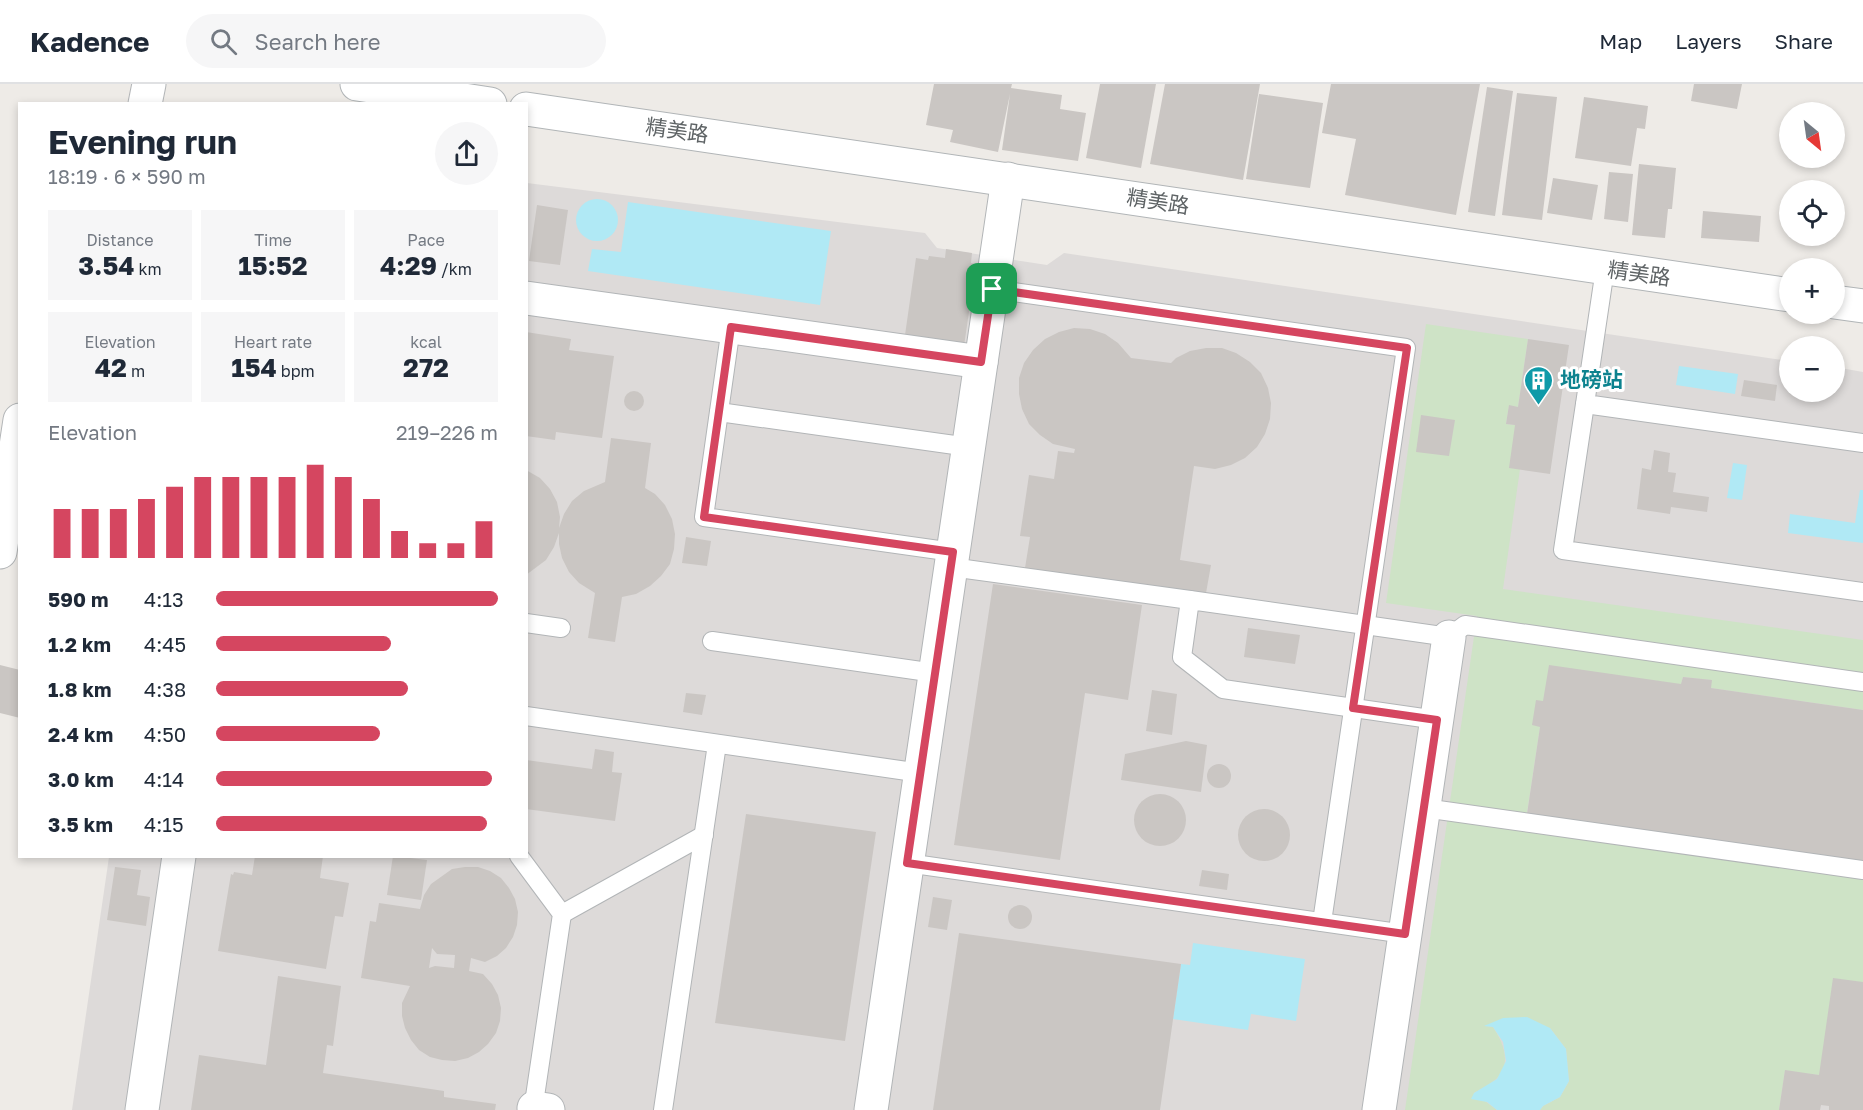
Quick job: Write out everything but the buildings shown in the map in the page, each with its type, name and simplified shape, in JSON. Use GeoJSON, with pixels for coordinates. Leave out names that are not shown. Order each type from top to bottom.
{"type":"FeatureCollection","features":[{"type":"Feature","properties":{"kind":"street"},"geometry":{"type":"LineString","coordinates":[[145,102],[149,84]]}},
{"type":"Feature","properties":{"kind":"street"},"geometry":{"type":"LineString","coordinates":[[368,85],[477,102]]}},
{"type":"Feature","properties":{"kind":"street","name":"精美路"},"geometry":{"type":"LineString","coordinates":[[528,109],[1779,293]]}},
{"type":"Feature","properties":{"kind":"street"},"geometry":{"type":"LineString","coordinates":[[871,1110],[1008,179]]}},
{"type":"Feature","properties":{"kind":"street"},"geometry":{"type":"LineString","coordinates":[[528,298],[981,362]]}},
{"type":"Feature","properties":{"kind":"street"},"geometry":{"type":"LineString","coordinates":[[1845,304],[1863,306]]}},
{"type":"Feature","properties":{"kind":"street"},"geometry":{"type":"LineString","coordinates":[[0,552],[18,433]]}},
{"type":"Feature","properties":{"kind":"street"},"geometry":{"type":"LineString","coordinates":[[1380,1110],[1449,637]]}},
{"type":"Feature","properties":{"kind":"street"},"geometry":{"type":"LineString","coordinates":[[142,1110],[179,858]]}},
{"type":"Feature","properties":{"kind":"lane"},"geometry":{"type":"LineString","coordinates":[[1605,269],[1563,550],[1863,592]]}},
{"type":"Feature","properties":{"kind":"lane"},"geometry":{"type":"LineString","coordinates":[[992,289],[1407,348],[1322,922]]}},
{"type":"Feature","properties":{"kind":"lane"},"geometry":{"type":"LineString","coordinates":[[731,327],[704,517],[1190,600],[1366,626],[1449,637],[1465,626],[1863,682]]}},
{"type":"Feature","properties":{"kind":"lane"},"geometry":{"type":"LineString","coordinates":[[1585,404],[1863,443]]}},
{"type":"Feature","properties":{"kind":"lane"},"geometry":{"type":"LineString","coordinates":[[719,412],[969,447]]}},
{"type":"Feature","properties":{"kind":"lane"},"geometry":{"type":"LineString","coordinates":[[1190,600],[1182,657],[1223,690],[1437,720]]}},
{"type":"Feature","properties":{"kind":"lane"},"geometry":{"type":"LineString","coordinates":[[528,623],[561,628]]}},
{"type":"Feature","properties":{"kind":"lane"},"geometry":{"type":"LineString","coordinates":[[712,641],[936,673]]}},
{"type":"Feature","properties":{"kind":"lane"},"geometry":{"type":"LineString","coordinates":[[528,716],[921,773]]}},
{"type":"Feature","properties":{"kind":"lane"},"geometry":{"type":"LineString","coordinates":[[663,1110],[717,744]]}},
{"type":"Feature","properties":{"kind":"lane"},"geometry":{"type":"LineString","coordinates":[[1424,808],[1863,870]]}},
{"type":"Feature","properties":{"kind":"lane"},"geometry":{"type":"LineString","coordinates":[[562,914],[704,835]]}},
{"type":"Feature","properties":{"kind":"lane"},"geometry":{"type":"LineString","coordinates":[[520,858],[562,914],[538,1109]]}},
{"type":"Feature","properties":{"kind":"lane"},"geometry":{"type":"LineString","coordinates":[[907,863],[1405,934]]}},
{"type":"Feature","properties":{"kind":"shaded area"},"geometry":{"type":"Polygon","coordinates":[[[528,183],[925,233],[937,248],[1047,265],[1064,253],[1779,360],[1779,402],[1845,402],[1845,369],[1863,372],[1863,1110],[72,1110],[109,858],[528,858],[528,183]]]}},
{"type":"Feature","properties":{"kind":"green space"},"geometry":{"type":"Polygon","coordinates":[[[1426,324],[1528,339],[1518,407],[1509,406],[1506,424],[1515,425],[1520,469],[1503,589],[1863,640],[1863,710],[1711,688],[1711,680],[1683,677],[1681,684],[1540,727],[1527,813],[1863,861],[1863,982],[1819,1075],[1785,1071],[1779,1110],[1540,1110],[1560,1097],[1569,1081],[1566,1049],[1550,1028],[1486,1026],[1493,1027],[1503,1046],[1504,1068],[1495,1080],[1474,1093],[1497,1110],[1405,1110],[1477,616],[1386,603],[1426,324]]]}},
{"type":"Feature","properties":{"kind":"water"},"geometry":{"type":"Polygon","coordinates":[[[597,199],[605,200],[612,205],[617,212],[617,228],[612,235],[605,240],[597,241],[589,240],[582,235],[577,228],[576,220],[577,212],[582,205],[589,200],[597,199]]]}},
{"type":"Feature","properties":{"kind":"water"},"geometry":{"type":"Polygon","coordinates":[[[628,202],[831,231],[820,305],[588,271],[592,249],[621,252],[628,202]]]}},
{"type":"Feature","properties":{"kind":"water"},"geometry":{"type":"Polygon","coordinates":[[[1679,366],[1738,374],[1735,394],[1676,385],[1679,366]]]}},
{"type":"Feature","properties":{"kind":"water"},"geometry":{"type":"Polygon","coordinates":[[[1733,463],[1747,465],[1742,500],[1727,498],[1733,463]]]}},
{"type":"Feature","properties":{"kind":"water"},"geometry":{"type":"Polygon","coordinates":[[[1860,490],[1863,490],[1863,543],[1788,533],[1790,514],[1855,523],[1860,490]]]}},
{"type":"Feature","properties":{"kind":"water"},"geometry":{"type":"Polygon","coordinates":[[[1193,943],[1305,959],[1296,1021],[1251,1014],[1248,1030],[1173,1019],[1181,964],[1190,965],[1193,943]]]}},
{"type":"Feature","properties":{"kind":"water"},"geometry":{"type":"Polygon","coordinates":[[[1527,1017],[1550,1028],[1566,1049],[1569,1081],[1560,1097],[1540,1110],[1497,1110],[1487,1102],[1471,1099],[1474,1093],[1497,1079],[1506,1061],[1503,1042],[1493,1027],[1484,1026],[1503,1018],[1527,1017]]]}},
{"type":"Feature","properties":{"kind":"place","name":"地磅站"},"geometry":{"type":"Point","coordinates":[1539,406]}},
{"type":"Feature","properties":{"kind":"route"},"geometry":{"type":"LineString","coordinates":[[992,289],[1407,348],[1353,708],[1437,720],[1405,934],[907,863],[953,552],[704,517],[731,327],[981,362],[992,289]]}}]}
